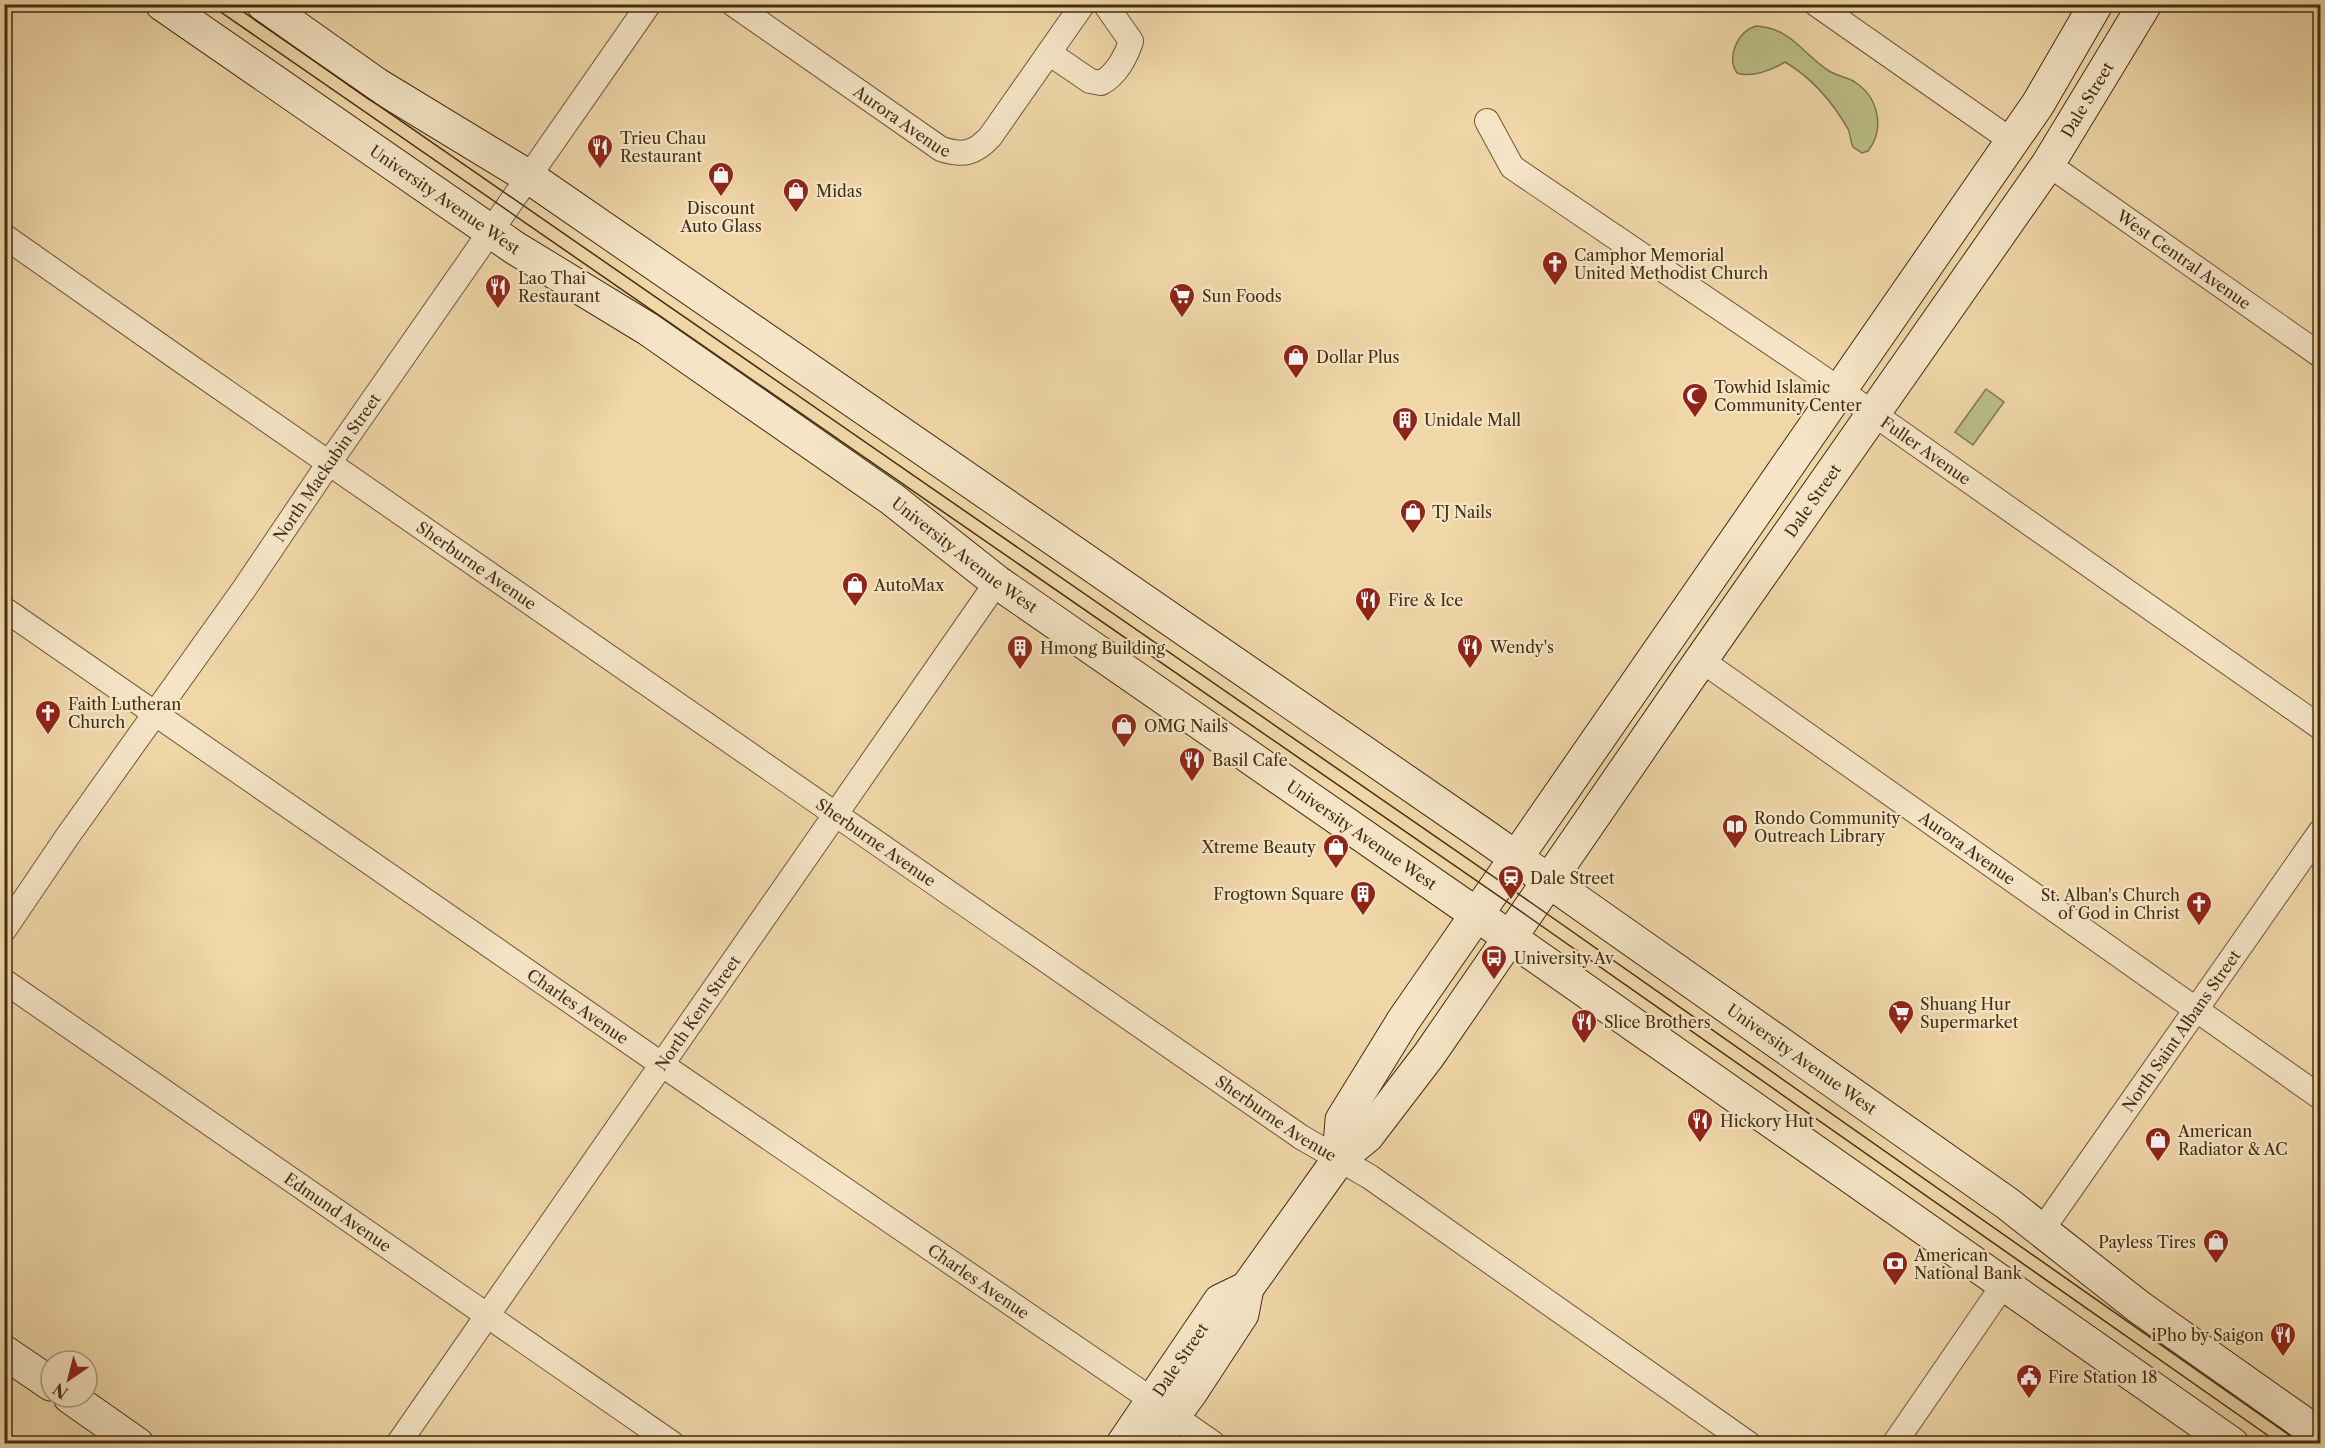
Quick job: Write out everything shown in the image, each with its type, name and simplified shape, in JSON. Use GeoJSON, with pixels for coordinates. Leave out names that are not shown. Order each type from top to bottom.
{"type":"FeatureCollection","features":[{"type":"Feature","properties":{"kind":"main road","name":"University Avenue West"},"geometry":{"type":"LineString","coordinates":[[162,4],[490,231],[648,329],[892,498],[997,582],[2232,1443]]}},
{"type":"Feature","properties":{"kind":"main road","name":"University Avenue West"},"geometry":{"type":"LineString","coordinates":[[263,4],[376,84],[529,177],[1515,859],[2042,1230],[2139,1307],[2320,1435]]}},
{"type":"Feature","properties":{"kind":"main road"},"geometry":{"type":"LineString","coordinates":[[1339,1159],[1342,1120],[1403,1021],[2038,104],[2096,4]]}},
{"type":"Feature","properties":{"kind":"main road","name":"Dale Street"},"geometry":{"type":"LineString","coordinates":[[1153,1443],[1163,1408],[1220,1301],[1247,1288],[1339,1159],[1367,1136],[1429,1055],[1701,660],[2048,164],[2089,100],[2145,4]]}},
{"type":"Feature","properties":{"kind":"main road"},"geometry":{"type":"LineString","coordinates":[[4,1352],[39,1376]]}},
{"type":"Feature","properties":{"kind":"main road","name":"Dale Street"},"geometry":{"type":"LineString","coordinates":[[1123,1443],[1163,1408]]}},
{"type":"Feature","properties":{"kind":"main road"},"geometry":{"type":"LineString","coordinates":[[87,1409],[137,1443]]}},
{"type":"Feature","properties":{"kind":"street","name":"North Mackubin Street"},"geometry":{"type":"LineString","coordinates":[[4,930],[154,713],[244,589],[329,463],[649,4]]}},
{"type":"Feature","properties":{"kind":"street","name":"Aurora Avenue"},"geometry":{"type":"LineString","coordinates":[[733,4],[941,149],[955,154],[967,153],[980,147],[1083,4]]}},
{"type":"Feature","properties":{"kind":"street"},"geometry":{"type":"LineString","coordinates":[[1049,53],[1090,81],[1101,83],[1110,78],[1127,52],[1131,41],[1105,4]]}},
{"type":"Feature","properties":{"kind":"street"},"geometry":{"type":"LineString","coordinates":[[1816,4],[2012,141]]}},
{"type":"Feature","properties":{"kind":"street","name":"Fuller Avenue"},"geometry":{"type":"LineString","coordinates":[[1487,121],[1512,167],[1874,413],[2320,727]]}},
{"type":"Feature","properties":{"kind":"street","name":"West Central Avenue"},"geometry":{"type":"LineString","coordinates":[[2048,164],[2320,356]]}},
{"type":"Feature","properties":{"kind":"street","name":"Sherburne Avenue"},"geometry":{"type":"LineString","coordinates":[[4,236],[835,815],[1301,1137],[1370,1177],[1749,1443]]}},
{"type":"Feature","properties":{"kind":"street","name":"North Kent Street"},"geometry":{"type":"LineString","coordinates":[[398,1443],[997,582]]}},
{"type":"Feature","properties":{"kind":"street","name":"Charles Avenue"},"geometry":{"type":"LineString","coordinates":[[4,609],[1214,1443]]}},
{"type":"Feature","properties":{"kind":"street","name":"Aurora Avenue"},"geometry":{"type":"LineString","coordinates":[[1701,660],[2320,1097]]}},
{"type":"Feature","properties":{"kind":"street","name":"North Saint Albans Street"},"geometry":{"type":"LineString","coordinates":[[2042,1230],[2198,1010],[2320,832]]}},
{"type":"Feature","properties":{"kind":"street","name":"Edmund Avenue"},"geometry":{"type":"LineString","coordinates":[[4,981],[673,1443]]}},
{"type":"Feature","properties":{"kind":"street"},"geometry":{"type":"LineString","coordinates":[[1894,1443],[2004,1284]]}},
{"type":"Feature","properties":{"kind":"green space"},"geometry":{"type":"Polygon","coordinates":[[[1756,26],[1779,31],[1829,71],[1852,80],[1870,96],[1878,124],[1877,133],[1868,151],[1862,153],[1853,147],[1848,129],[1828,100],[1804,75],[1785,62],[1774,68],[1749,75],[1737,73],[1734,67],[1733,52],[1744,33],[1756,26]]]}},
{"type":"Feature","properties":{"kind":"green space"},"geometry":{"type":"Polygon","coordinates":[[[1986,389],[2004,402],[1973,445],[1955,432],[1986,389]]]}},
{"type":"Feature","properties":{"kind":"tram line"},"geometry":{"type":"LineString","coordinates":[[209,4],[1526,915],[2280,1444]]}},
{"type":"Feature","properties":{"kind":"tram line"},"geometry":{"type":"LineString","coordinates":[[232,4],[1533,904],[2302,1444]]}},
{"type":"Feature","properties":{"kind":"place","name":"Trieu Chau Restaurant"},"geometry":{"type":"Point","coordinates":[600,170]}},
{"type":"Feature","properties":{"kind":"place","name":"Discount Auto Glass"},"geometry":{"type":"Point","coordinates":[721,198]}},
{"type":"Feature","properties":{"kind":"place","name":"Midas"},"geometry":{"type":"Point","coordinates":[796,214]}},
{"type":"Feature","properties":{"kind":"place","name":"Camphor Memorial United Methodist Church"},"geometry":{"type":"Point","coordinates":[1555,287]}},
{"type":"Feature","properties":{"kind":"place","name":"Lao Thai Restaurant"},"geometry":{"type":"Point","coordinates":[498,310]}},
{"type":"Feature","properties":{"kind":"place","name":"Sun Foods"},"geometry":{"type":"Point","coordinates":[1182,319]}},
{"type":"Feature","properties":{"kind":"place","name":"Dollar Plus"},"geometry":{"type":"Point","coordinates":[1296,380]}},
{"type":"Feature","properties":{"kind":"place","name":"Towhid Islamic Community Center"},"geometry":{"type":"Point","coordinates":[1695,419]}},
{"type":"Feature","properties":{"kind":"place","name":"Unidale Mall"},"geometry":{"type":"Point","coordinates":[1405,443]}},
{"type":"Feature","properties":{"kind":"place","name":"TJ Nails"},"geometry":{"type":"Point","coordinates":[1413,535]}},
{"type":"Feature","properties":{"kind":"place","name":"AutoMax"},"geometry":{"type":"Point","coordinates":[855,608]}},
{"type":"Feature","properties":{"kind":"place","name":"Fire & Ice"},"geometry":{"type":"Point","coordinates":[1368,623]}},
{"type":"Feature","properties":{"kind":"place","name":"Wendy's"},"geometry":{"type":"Point","coordinates":[1470,670]}},
{"type":"Feature","properties":{"kind":"place","name":"Hmong Building"},"geometry":{"type":"Point","coordinates":[1020,671]}},
{"type":"Feature","properties":{"kind":"place","name":"Faith Lutheran Church"},"geometry":{"type":"Point","coordinates":[48,736]}},
{"type":"Feature","properties":{"kind":"place","name":"OMG Nails"},"geometry":{"type":"Point","coordinates":[1124,749]}},
{"type":"Feature","properties":{"kind":"place","name":"Basil Cafe"},"geometry":{"type":"Point","coordinates":[1192,783]}},
{"type":"Feature","properties":{"kind":"place","name":"Rondo Community Outreach Library"},"geometry":{"type":"Point","coordinates":[1735,850]}},
{"type":"Feature","properties":{"kind":"place","name":"Xtreme Beauty"},"geometry":{"type":"Point","coordinates":[1336,870]}},
{"type":"Feature","properties":{"kind":"place","name":"Dale Street"},"geometry":{"type":"Point","coordinates":[1511,901]}},
{"type":"Feature","properties":{"kind":"place","name":"Frogtown Square"},"geometry":{"type":"Point","coordinates":[1363,917]}},
{"type":"Feature","properties":{"kind":"place","name":"St. Alban's Church of God in Christ"},"geometry":{"type":"Point","coordinates":[2199,927]}},
{"type":"Feature","properties":{"kind":"place","name":"University Av"},"geometry":{"type":"Point","coordinates":[1494,981]}},
{"type":"Feature","properties":{"kind":"place","name":"Shuang Hur Supermarket"},"geometry":{"type":"Point","coordinates":[1901,1036]}},
{"type":"Feature","properties":{"kind":"place","name":"Slice Brothers"},"geometry":{"type":"Point","coordinates":[1584,1045]}},
{"type":"Feature","properties":{"kind":"place","name":"Hickory Hut"},"geometry":{"type":"Point","coordinates":[1700,1144]}},
{"type":"Feature","properties":{"kind":"place","name":"American Radiator & AC"},"geometry":{"type":"Point","coordinates":[2158,1163]}},
{"type":"Feature","properties":{"kind":"place","name":"Payless Tires"},"geometry":{"type":"Point","coordinates":[2216,1265]}},
{"type":"Feature","properties":{"kind":"place","name":"American National Bank"},"geometry":{"type":"Point","coordinates":[1895,1287]}},
{"type":"Feature","properties":{"kind":"place","name":"iPho by Saigon"},"geometry":{"type":"Point","coordinates":[2283,1358]}},
{"type":"Feature","properties":{"kind":"place","name":"Fire Station 18"},"geometry":{"type":"Point","coordinates":[2029,1400]}}]}
